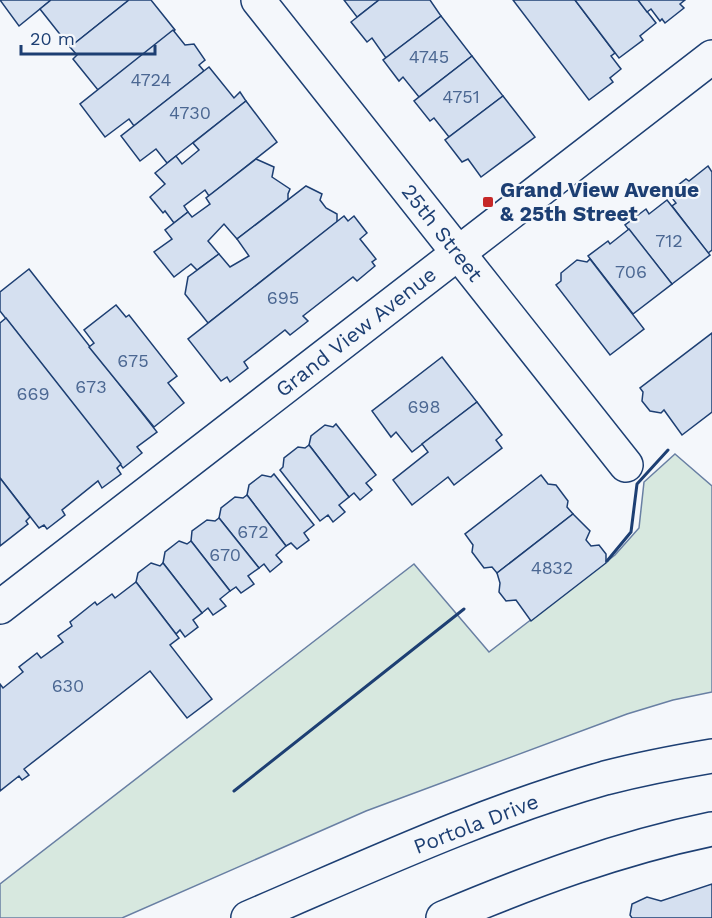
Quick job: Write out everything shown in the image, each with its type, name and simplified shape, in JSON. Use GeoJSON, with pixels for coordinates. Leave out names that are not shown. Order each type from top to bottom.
{"type":"FeatureCollection","features":[{"type":"Feature","properties":{"kind":"street","name":"25th Street"},"geometry":{"type":"LineString","coordinates":[[258,0],[626,465]]}},
{"type":"Feature","properties":{"kind":"street","name":"Grand View Avenue"},"geometry":{"type":"LineString","coordinates":[[0,607],[712,57]]}},
{"type":"Feature","properties":{"kind":"street","name":"Portola Drive"},"geometry":{"type":"LineString","coordinates":[[248,918],[508,809],[606,778],[663,764],[712,756]]}},
{"type":"Feature","properties":{"kind":"street"},"geometry":{"type":"LineString","coordinates":[[443,918],[580,864],[712,829]]}},
{"type":"Feature","properties":{"kind":"shaded area"},"geometry":{"type":"Polygon","coordinates":[[[675,454],[712,486],[712,692],[673,700],[627,714],[366,811],[122,918],[0,918],[0,884],[414,564],[489,652],[615,555],[639,528],[644,482],[675,454]]]}},
{"type":"Feature","properties":{"kind":"building"},"geometry":{"type":"Polygon","coordinates":[[[0,0],[51,0],[19,26],[0,0]]]}},
{"type":"Feature","properties":{"kind":"building"},"geometry":{"type":"Polygon","coordinates":[[[51,0],[129,0],[70,47],[40,9],[51,0]]]}},
{"type":"Feature","properties":{"kind":"building"},"geometry":{"type":"Polygon","coordinates":[[[129,0],[151,0],[175,30],[98,90],[73,59],[77,55],[70,47],[129,0]]]}},
{"type":"Feature","properties":{"kind":"building"},"geometry":{"type":"Polygon","coordinates":[[[344,0],[379,0],[357,17],[344,0]]]}},
{"type":"Feature","properties":{"kind":"building"},"geometry":{"type":"Polygon","coordinates":[[[379,0],[430,0],[441,16],[386,58],[372,38],[367,42],[351,22],[379,0]]]}},
{"type":"Feature","properties":{"kind":"building"},"geometry":{"type":"Polygon","coordinates":[[[513,0],[575,0],[615,53],[611,56],[621,69],[610,78],[613,82],[589,100],[513,0]]]}},
{"type":"Feature","properties":{"kind":"building"},"geometry":{"type":"Polygon","coordinates":[[[575,0],[638,0],[656,23],[640,36],[643,40],[619,58],[575,0]]]}},
{"type":"Feature","properties":{"kind":"building"},"geometry":{"type":"Polygon","coordinates":[[[638,0],[685,0],[680,4],[684,8],[665,23],[662,19],[660,21],[651,9],[647,12],[638,0]]]}},
{"type":"Feature","properties":{"kind":"building"},"geometry":{"type":"Polygon","coordinates":[[[441,16],[472,56],[419,97],[403,77],[399,81],[383,60],[441,16]]]}},
{"type":"Feature","properties":{"kind":"building"},"geometry":{"type":"Polygon","coordinates":[[[173,30],[185,45],[194,44],[205,60],[199,65],[204,71],[134,126],[129,119],[105,137],[80,104],[173,30]]]}},
{"type":"Feature","properties":{"kind":"building"},"geometry":{"type":"Polygon","coordinates":[[[472,56],[503,96],[449,137],[434,118],[430,121],[414,101],[472,56]]]}},
{"type":"Feature","properties":{"kind":"building"},"geometry":{"type":"Polygon","coordinates":[[[209,67],[234,98],[240,92],[246,101],[167,163],[156,149],[140,161],[121,136],[209,67]]]}},
{"type":"Feature","properties":{"kind":"building"},"geometry":{"type":"Polygon","coordinates":[[[503,96],[535,137],[481,177],[468,159],[462,162],[445,140],[503,96]]]}},
{"type":"Feature","properties":{"kind":"building"},"geometry":{"type":"Polygon","coordinates":[[[246,101],[277,142],[209,196],[205,190],[184,206],[188,212],[174,223],[150,197],[165,184],[155,173],[176,156],[182,164],[199,150],[193,143],[246,101]]]}},
{"type":"Feature","properties":{"kind":"building"},"geometry":{"type":"Polygon","coordinates":[[[256,159],[274,167],[272,177],[290,189],[288,200],[237,239],[224,224],[208,241],[219,254],[197,270],[191,264],[174,277],[154,252],[172,239],[165,230],[188,212],[192,217],[210,204],[206,198],[256,159]]]}},
{"type":"Feature","properties":{"kind":"building"},"geometry":{"type":"Polygon","coordinates":[[[708,166],[712,172],[712,250],[708,253],[672,206],[676,203],[668,193],[686,179],[689,181],[708,166]]]}},
{"type":"Feature","properties":{"kind":"building"},"geometry":{"type":"Polygon","coordinates":[[[306,186],[322,194],[320,200],[326,208],[337,214],[337,222],[208,323],[185,294],[188,277],[219,254],[230,267],[249,256],[237,239],[306,186]]]}},
{"type":"Feature","properties":{"kind":"building"},"geometry":{"type":"Polygon","coordinates":[[[667,200],[710,255],[672,284],[625,225],[646,209],[649,214],[667,200]]]}},
{"type":"Feature","properties":{"kind":"building"},"geometry":{"type":"Polygon","coordinates":[[[344,216],[348,221],[354,216],[367,233],[360,239],[376,259],[372,262],[375,266],[357,281],[353,277],[303,316],[308,321],[290,335],[285,330],[244,362],[248,368],[230,382],[227,377],[221,381],[188,339],[344,216]]]}},
{"type":"Feature","properties":{"kind":"building"},"geometry":{"type":"Polygon","coordinates":[[[629,229],[672,284],[633,314],[588,256],[608,241],[610,244],[629,229]]]}},
{"type":"Feature","properties":{"kind":"building"},"geometry":{"type":"Polygon","coordinates":[[[590,259],[644,329],[610,355],[556,285],[561,281],[561,273],[577,260],[587,262],[590,259]]]}},
{"type":"Feature","properties":{"kind":"building"},"geometry":{"type":"Polygon","coordinates":[[[29,269],[157,432],[137,447],[142,453],[123,468],[0,311],[0,292],[29,269]]]}},
{"type":"Feature","properties":{"kind":"building"},"geometry":{"type":"Polygon","coordinates":[[[116,305],[126,317],[129,315],[177,376],[168,383],[184,403],[154,427],[89,347],[94,343],[84,330],[116,305]]]}},
{"type":"Feature","properties":{"kind":"building"},"geometry":{"type":"Polygon","coordinates":[[[6,318],[121,464],[117,468],[121,474],[102,488],[98,481],[62,510],[65,515],[47,529],[44,525],[39,528],[0,478],[0,323],[6,318]]]}},
{"type":"Feature","properties":{"kind":"building"},"geometry":{"type":"Polygon","coordinates":[[[712,333],[712,412],[682,435],[664,410],[661,413],[650,411],[642,401],[643,392],[640,388],[712,333]]]}},
{"type":"Feature","properties":{"kind":"building"},"geometry":{"type":"Polygon","coordinates":[[[442,357],[477,402],[412,452],[396,432],[391,437],[372,411],[442,357]]]}},
{"type":"Feature","properties":{"kind":"building"},"geometry":{"type":"Polygon","coordinates":[[[477,402],[502,435],[496,440],[502,448],[454,485],[448,477],[412,505],[393,480],[428,452],[422,444],[477,402]]]}},
{"type":"Feature","properties":{"kind":"building"},"geometry":{"type":"Polygon","coordinates":[[[336,424],[376,475],[366,483],[372,490],[360,500],[354,493],[349,497],[309,445],[311,436],[325,425],[333,427],[336,424]]]}},
{"type":"Feature","properties":{"kind":"building"},"geometry":{"type":"Polygon","coordinates":[[[309,445],[349,497],[339,505],[345,512],[333,522],[328,515],[320,521],[280,470],[283,467],[284,458],[298,447],[305,448],[309,445]]]}},
{"type":"Feature","properties":{"kind":"building"},"geometry":{"type":"Polygon","coordinates":[[[274,474],[314,525],[304,533],[309,540],[297,549],[291,543],[286,546],[247,495],[249,485],[262,475],[271,477],[274,474]]]}},
{"type":"Feature","properties":{"kind":"building"},"geometry":{"type":"Polygon","coordinates":[[[541,475],[548,484],[556,485],[568,501],[567,507],[573,514],[497,573],[492,567],[484,568],[472,552],[473,545],[465,534],[541,475]]]}},
{"type":"Feature","properties":{"kind":"building"},"geometry":{"type":"Polygon","coordinates":[[[0,478],[30,517],[26,521],[28,524],[0,546],[0,478]]]}},
{"type":"Feature","properties":{"kind":"building"},"geometry":{"type":"Polygon","coordinates":[[[247,495],[286,546],[276,555],[282,562],[270,572],[264,564],[259,568],[219,518],[221,508],[235,497],[243,498],[247,495]]]}},
{"type":"Feature","properties":{"kind":"building"},"geometry":{"type":"Polygon","coordinates":[[[573,514],[590,531],[586,540],[591,546],[599,545],[606,554],[606,563],[531,621],[516,600],[506,601],[499,592],[500,583],[497,573],[573,514]]]}},
{"type":"Feature","properties":{"kind":"building"},"geometry":{"type":"Polygon","coordinates":[[[219,518],[259,568],[248,576],[254,584],[241,593],[236,587],[230,591],[191,541],[192,531],[207,520],[215,521],[219,518]]]}},
{"type":"Feature","properties":{"kind":"building"},"geometry":{"type":"Polygon","coordinates":[[[179,541],[187,544],[191,541],[230,591],[220,599],[226,606],[213,615],[208,608],[202,613],[163,563],[165,552],[179,541]]]}},
{"type":"Feature","properties":{"kind":"building"},"geometry":{"type":"Polygon","coordinates":[[[151,563],[160,566],[163,563],[202,613],[193,620],[198,627],[185,637],[180,630],[176,634],[136,582],[138,573],[151,563]]]}},
{"type":"Feature","properties":{"kind":"building"},"geometry":{"type":"Polygon","coordinates":[[[136,582],[179,638],[170,645],[212,699],[187,718],[150,671],[24,769],[29,775],[22,780],[19,776],[0,791],[0,684],[3,688],[23,672],[19,667],[37,653],[41,658],[63,642],[58,636],[72,626],[70,622],[95,602],[97,605],[112,594],[115,598],[136,582]]]}},
{"type":"Feature","properties":{"kind":"building"},"geometry":{"type":"Polygon","coordinates":[[[712,884],[712,918],[632,918],[630,915],[632,904],[647,897],[661,901],[712,884]]]}},
{"type":"Feature","properties":{"kind":"wall"},"geometry":{"type":"LineString","coordinates":[[607,561],[631,532],[637,484],[668,450]]}},
{"type":"Feature","properties":{"kind":"wall"},"geometry":{"type":"LineString","coordinates":[[234,791],[464,609]]}},
{"type":"Feature","properties":{"kind":"place","name":"Grand View Avenue & 25th Street"},"geometry":{"type":"Point","coordinates":[488,202]}}]}
